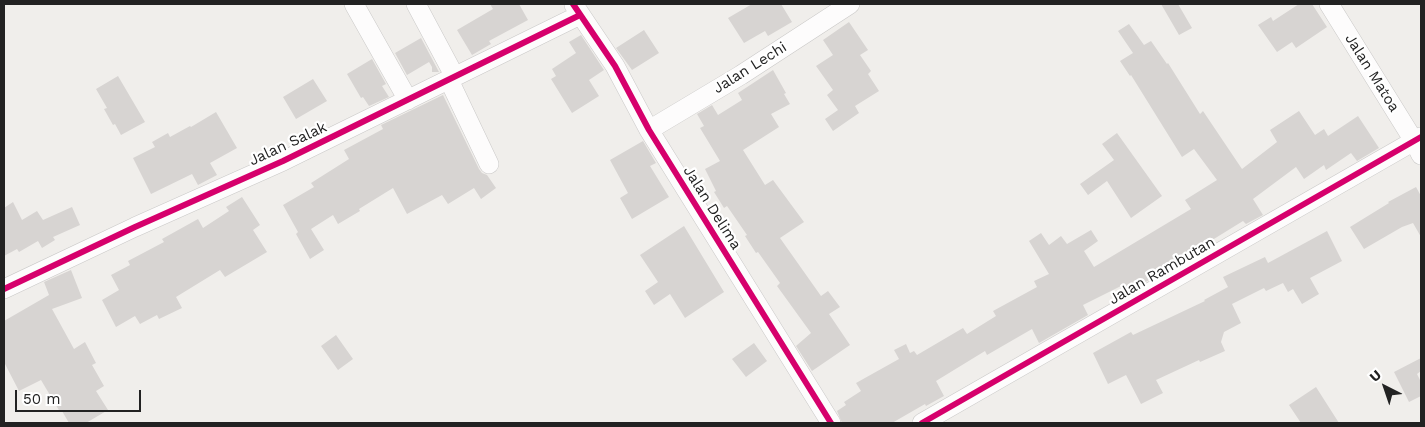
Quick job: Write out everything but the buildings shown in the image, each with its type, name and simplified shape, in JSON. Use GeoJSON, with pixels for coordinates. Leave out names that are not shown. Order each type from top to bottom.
{"type":"FeatureCollection","features":[{"type":"Feature","properties":{"kind":"street"},"geometry":{"type":"LineString","coordinates":[[354,4],[408,100]]}},
{"type":"Feature","properties":{"kind":"street"},"geometry":{"type":"LineString","coordinates":[[416,4],[490,164]]}},
{"type":"Feature","properties":{"kind":"street","name":"Jalan Lechi"},"geometry":{"type":"LineString","coordinates":[[649,130],[741,75],[850,4]]}},
{"type":"Feature","properties":{"kind":"street","name":"Jalan Matoa"},"geometry":{"type":"LineString","coordinates":[[1329,4],[1419,145]]}},
{"type":"Feature","properties":{"kind":"street","name":"Jalan Salak"},"geometry":{"type":"LineString","coordinates":[[4,289],[143,223],[283,161],[452,79],[577,9]]}},
{"type":"Feature","properties":{"kind":"street","name":"Jalan Delima"},"geometry":{"type":"LineString","coordinates":[[577,9],[615,66],[649,130],[831,423]]}},
{"type":"Feature","properties":{"kind":"street","name":"Jalan Rambutan"},"geometry":{"type":"LineString","coordinates":[[922,423],[1419,145]]}},
{"type":"Feature","properties":{"kind":"cycle path"},"geometry":{"type":"LineString","coordinates":[[573,4],[615,66],[649,130],[831,423]]}},
{"type":"Feature","properties":{"kind":"cycle path"},"geometry":{"type":"LineString","coordinates":[[4,289],[135,227],[283,161],[580,15]]}},
{"type":"Feature","properties":{"kind":"cycle path"},"geometry":{"type":"LineString","coordinates":[[922,423],[1421,137]]}}]}
